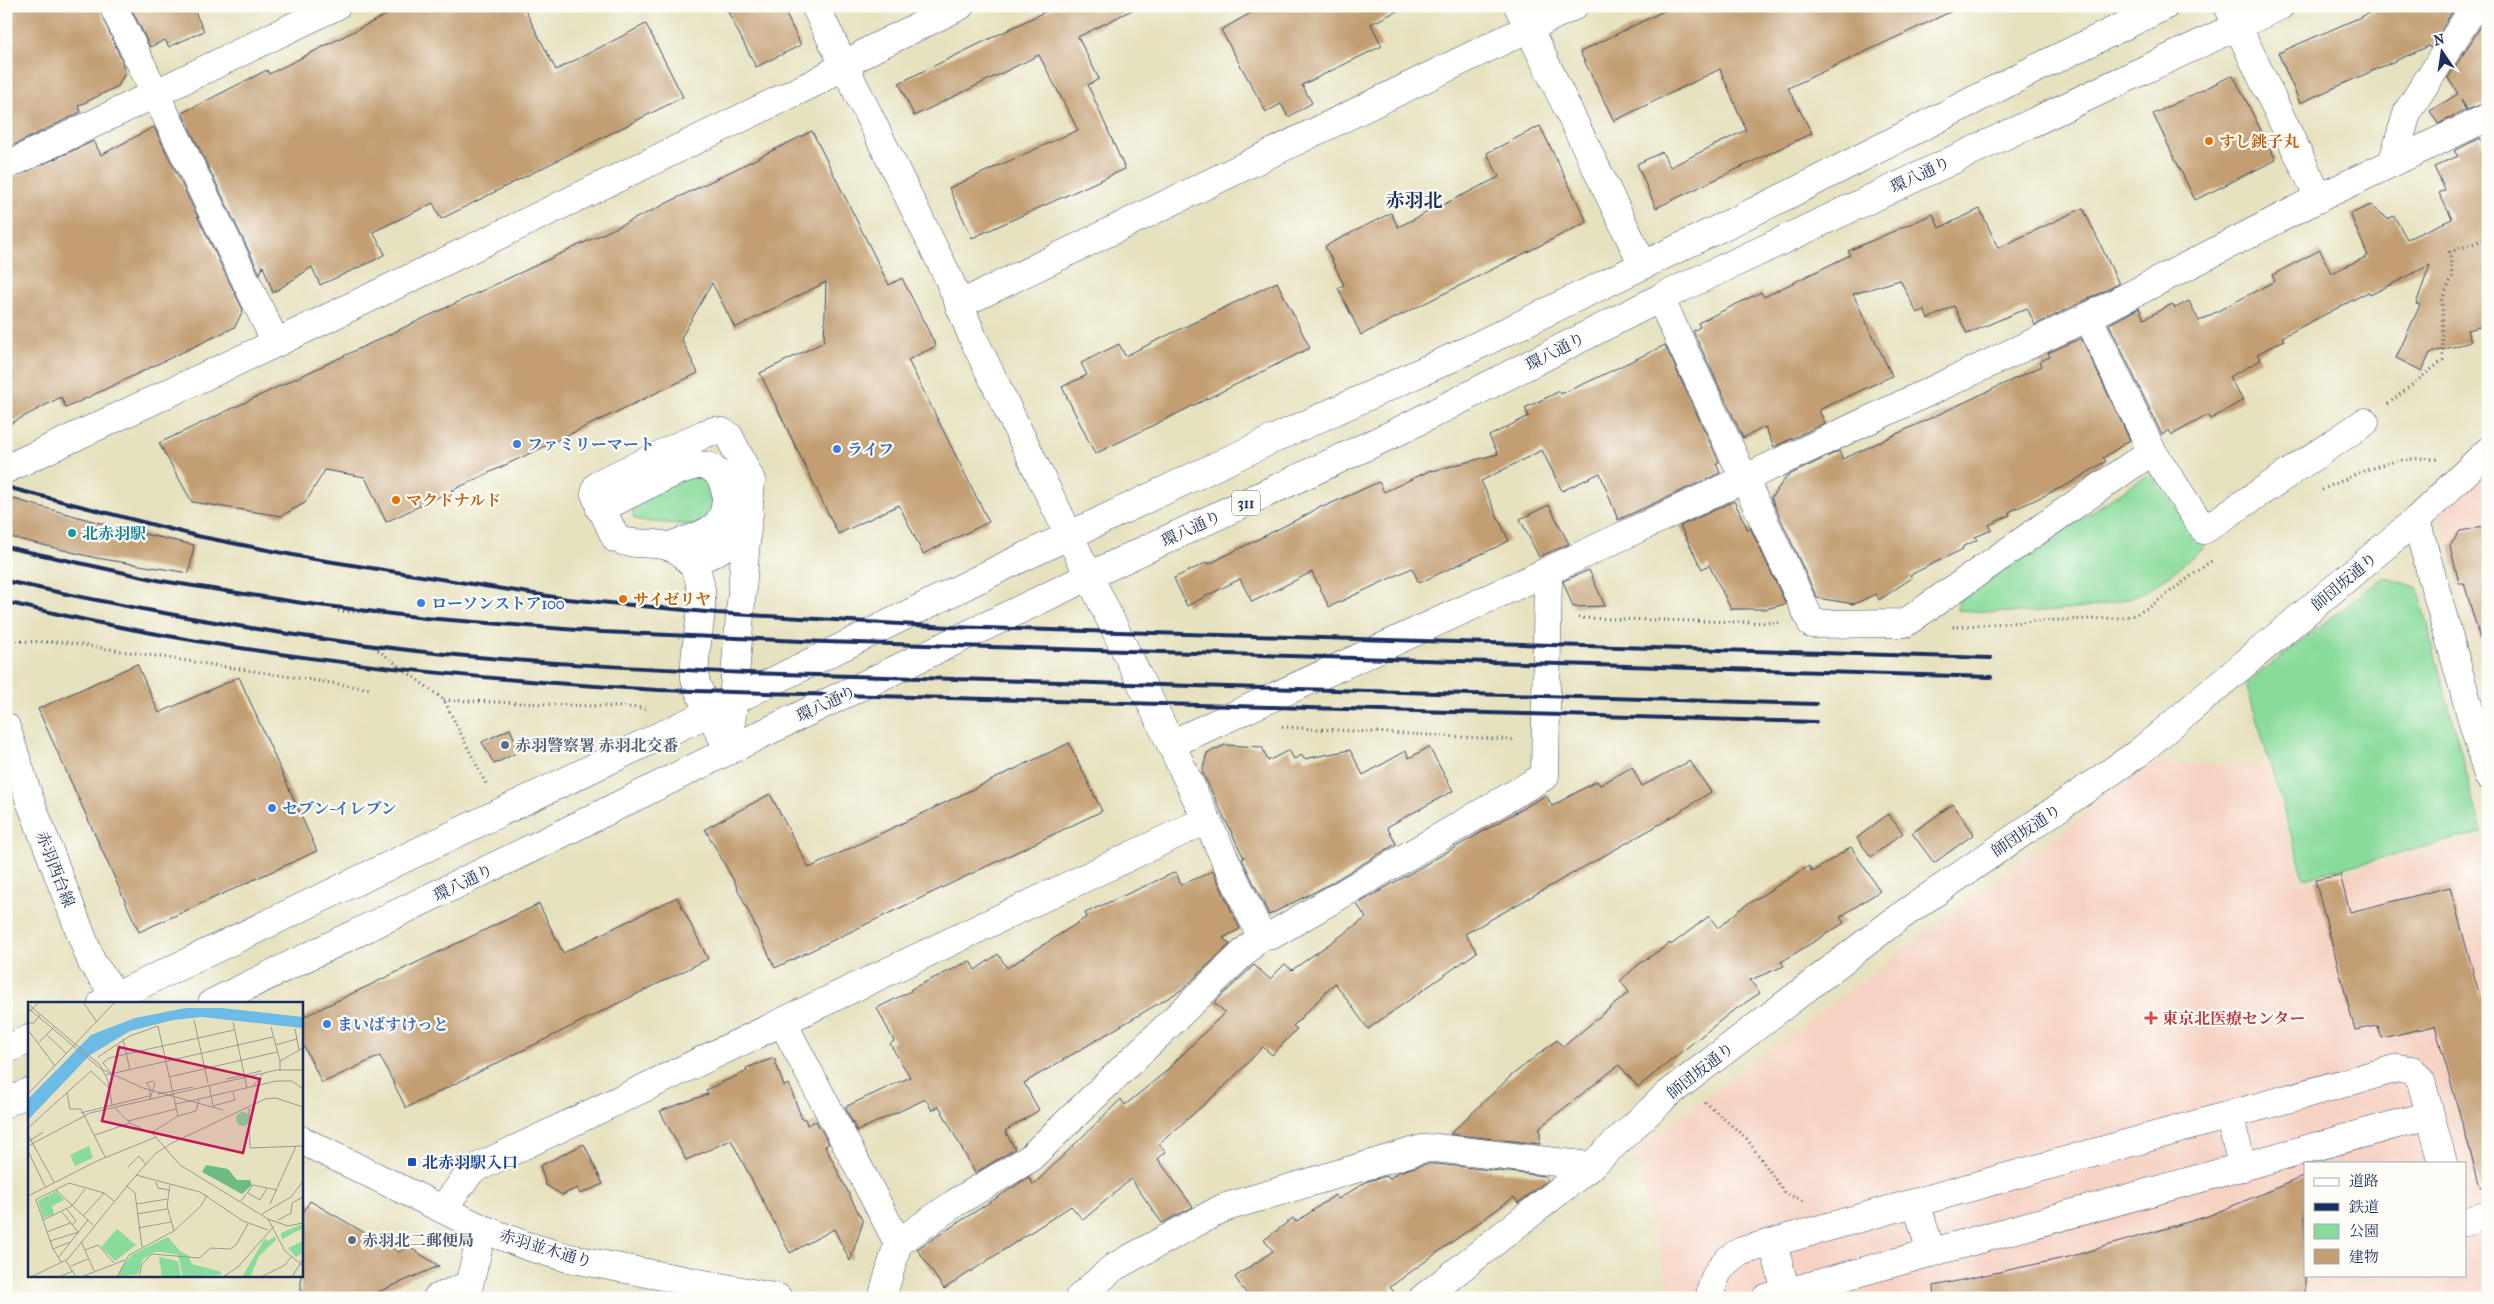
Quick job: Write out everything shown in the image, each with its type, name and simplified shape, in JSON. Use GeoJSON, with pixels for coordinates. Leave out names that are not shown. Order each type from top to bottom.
{"type":"FeatureCollection","features":[{"type":"Feature","properties":{"kind":"street"},"geometry":{"type":"LineString","coordinates":[[113,6],[276,343]]}},
{"type":"Feature","properties":{"kind":"street"},"geometry":{"type":"LineString","coordinates":[[6,166],[336,6]]}},
{"type":"Feature","properties":{"kind":"street"},"geometry":{"type":"LineString","coordinates":[[815,6],[843,66],[868,110],[949,279],[958,305],[1088,577],[1171,744],[1261,936]]}},
{"type":"Feature","properties":{"kind":"street"},"geometry":{"type":"LineString","coordinates":[[6,469],[276,343],[798,90],[872,49],[960,6]]}},
{"type":"Feature","properties":{"kind":"street"},"geometry":{"type":"LineString","coordinates":[[958,305],[1523,17],[1574,6]]}},
{"type":"Feature","properties":{"kind":"street"},"geometry":{"type":"LineString","coordinates":[[113,1000],[1069,536],[1456,356],[2165,6]]}},
{"type":"Feature","properties":{"kind":"street","name":"環八通り"},"geometry":{"type":"LineString","coordinates":[[214,1002],[1088,577],[1393,434],[1660,298],[2232,16],[2280,6]]}},
{"type":"Feature","properties":{"kind":"street"},"geometry":{"type":"LineString","coordinates":[[2392,163],[2408,111],[2474,6]]}},
{"type":"Feature","properties":{"kind":"street"},"geometry":{"type":"LineString","coordinates":[[2232,16],[2319,198]]}},
{"type":"Feature","properties":{"kind":"street"},"geometry":{"type":"LineString","coordinates":[[1523,17],[1643,265]]}},
{"type":"Feature","properties":{"kind":"street"},"geometry":{"type":"LineString","coordinates":[[1171,744],[1548,571],[2088,317],[2319,198],[2488,117]]}},
{"type":"Feature","properties":{"kind":"street"},"geometry":{"type":"LineString","coordinates":[[1660,298],[1812,624],[1905,623],[2152,451]]}},
{"type":"Feature","properties":{"kind":"street"},"geometry":{"type":"LineString","coordinates":[[2088,317],[2152,451],[2204,530],[2364,422]]}},
{"type":"Feature","properties":{"kind":"street"},"geometry":{"type":"LineString","coordinates":[[729,750],[722,706],[749,513],[751,480],[729,436],[722,432],[713,431],[704,434],[602,482],[595,490],[600,509],[616,538],[704,558],[722,549],[739,531],[749,513]]}},
{"type":"Feature","properties":{"kind":"street","name":"師団坂通り"},"geometry":{"type":"LineString","coordinates":[[1423,1298],[1591,1166],[1683,1083],[1898,918],[2137,754],[2418,526],[2488,451]]}},
{"type":"Feature","properties":{"kind":"street"},"geometry":{"type":"LineString","coordinates":[[600,509],[689,467],[708,466],[715,470],[724,483],[724,511],[721,519],[679,553]]}},
{"type":"Feature","properties":{"kind":"street"},"geometry":{"type":"LineString","coordinates":[[2418,526],[2488,776]]}},
{"type":"Feature","properties":{"kind":"street"},"geometry":{"type":"LineString","coordinates":[[679,553],[699,580],[702,596],[695,679],[722,706]]}},
{"type":"Feature","properties":{"kind":"street"},"geometry":{"type":"LineString","coordinates":[[882,1298],[898,1243],[955,1203],[1029,1159],[1261,936],[1272,935],[1545,776],[1548,571]]}},
{"type":"Feature","properties":{"kind":"street","name":"赤羽西台線"},"geometry":{"type":"LineString","coordinates":[[6,727],[29,798],[92,964],[113,1000]]}},
{"type":"Feature","properties":{"kind":"street"},"geometry":{"type":"LineString","coordinates":[[443,1208],[472,1170],[784,1023],[1206,820]]}},
{"type":"Feature","properties":{"kind":"street"},"geometry":{"type":"LineString","coordinates":[[784,1023],[898,1243]]}},
{"type":"Feature","properties":{"kind":"street"},"geometry":{"type":"LineString","coordinates":[[6,1050],[28,1039]]}},
{"type":"Feature","properties":{"kind":"street"},"geometry":{"type":"LineString","coordinates":[[1710,1298],[1714,1280],[1731,1256],[2398,1068],[2412,1070],[2417,1075],[2443,1162]]}},
{"type":"Feature","properties":{"kind":"street"},"geometry":{"type":"LineString","coordinates":[[6,1103],[28,1092]]}},
{"type":"Feature","properties":{"kind":"street"},"geometry":{"type":"LineString","coordinates":[[1773,1243],[1776,1295],[2430,1115]]}},
{"type":"Feature","properties":{"kind":"street"},"geometry":{"type":"LineString","coordinates":[[2229,1116],[2243,1167]]}},
{"type":"Feature","properties":{"kind":"street","name":"赤羽並木通り"},"geometry":{"type":"LineString","coordinates":[[302,1140],[483,1228],[568,1258],[778,1298]]}},
{"type":"Feature","properties":{"kind":"street"},"geometry":{"type":"LineString","coordinates":[[1079,1298],[1114,1267],[1223,1208],[1422,1149],[1436,1148],[1591,1166]]}},
{"type":"Feature","properties":{"kind":"street"},"geometry":{"type":"LineString","coordinates":[[1917,1204],[1931,1253]]}},
{"type":"Feature","properties":{"kind":"street"},"geometry":{"type":"LineString","coordinates":[[2466,1222],[2488,1215]]}},
{"type":"Feature","properties":{"kind":"street"},"geometry":{"type":"LineString","coordinates":[[437,1298],[470,1291],[483,1228]]}},
{"type":"Feature","properties":{"kind":"path"},"geometry":{"type":"LineString","coordinates":[[2364,422],[2443,360],[2442,300],[2452,277],[2450,252],[2488,238]]}},
{"type":"Feature","properties":{"kind":"path"},"geometry":{"type":"LineString","coordinates":[[338,611],[378,613]]}},
{"type":"Feature","properties":{"kind":"path"},"geometry":{"type":"LineString","coordinates":[[1548,617],[1812,624]]}},
{"type":"Feature","properties":{"kind":"path"},"geometry":{"type":"LineString","coordinates":[[6,641],[62,642],[371,689]]}},
{"type":"Feature","properties":{"kind":"path"},"geometry":{"type":"LineString","coordinates":[[374,647],[444,700],[489,791]]}},
{"type":"Feature","properties":{"kind":"path"},"geometry":{"type":"LineString","coordinates":[[444,700],[647,708]]}},
{"type":"Feature","properties":{"kind":"path"},"geometry":{"type":"LineString","coordinates":[[1273,727],[1546,742]]}},
{"type":"Feature","properties":{"kind":"path"},"geometry":{"type":"LineString","coordinates":[[1683,1083],[1747,1139],[1784,1192],[1819,1208],[1826,1229]]}},
{"type":"Feature","properties":{"kind":"shaded area"},"geometry":{"type":"Polygon","coordinates":[[[2488,468],[2488,685],[2439,512],[2488,468]]]}},
{"type":"Feature","properties":{"kind":"shaded area","name":"東京北医療センター"},"geometry":{"type":"Polygon","coordinates":[[[2266,764],[2302,883],[2484,836],[2488,848],[2488,1298],[1671,1298],[1635,1152],[2150,765],[2266,764]]]}},
{"type":"Feature","properties":{"kind":"green space"},"geometry":{"type":"Polygon","coordinates":[[[2150,473],[2205,548],[2163,580],[2139,594],[2097,606],[2026,612],[1958,610],[1958,601],[2150,473]]]}},
{"type":"Feature","properties":{"kind":"green space"},"geometry":{"type":"Polygon","coordinates":[[[690,474],[710,479],[714,510],[695,525],[640,521],[634,518],[632,506],[690,474]]]}},
{"type":"Feature","properties":{"kind":"green space"},"geometry":{"type":"Polygon","coordinates":[[[2383,577],[2417,587],[2482,832],[2304,878],[2246,684],[2383,577]]]}},
{"type":"Feature","properties":{"kind":"building"},"geometry":{"type":"Polygon","coordinates":[[[6,6],[98,6],[122,61],[125,73],[118,86],[78,106],[81,112],[6,149],[6,6]]]}},
{"type":"Feature","properties":{"kind":"building"},"geometry":{"type":"Polygon","coordinates":[[[130,6],[192,6],[204,31],[169,47],[165,40],[150,47],[130,6]]]}},
{"type":"Feature","properties":{"kind":"building"},"geometry":{"type":"Polygon","coordinates":[[[404,6],[523,6],[556,70],[646,24],[683,97],[441,219],[433,203],[373,232],[385,254],[373,261],[320,285],[312,267],[273,293],[263,266],[260,274],[182,113],[267,70],[269,74],[404,6]]]}},
{"type":"Feature","properties":{"kind":"building"},"geometry":{"type":"Polygon","coordinates":[[[725,6],[782,6],[801,45],[756,67],[725,6]]]}},
{"type":"Feature","properties":{"kind":"building"},"geometry":{"type":"Polygon","coordinates":[[[1057,6],[1140,6],[1078,37],[1099,79],[1088,85],[1125,169],[972,238],[949,188],[1078,130],[1039,55],[914,116],[899,83],[1057,6]]]}},
{"type":"Feature","properties":{"kind":"building"},"geometry":{"type":"Polygon","coordinates":[[[1263,6],[1407,6],[1371,24],[1382,46],[1302,85],[1312,103],[1288,117],[1281,104],[1266,112],[1221,30],[1263,6]]]}},
{"type":"Feature","properties":{"kind":"building"},"geometry":{"type":"Polygon","coordinates":[[[1674,6],[1963,6],[1788,88],[1812,133],[1656,208],[1637,164],[1662,152],[1670,167],[1746,130],[1720,69],[1614,121],[1580,52],[1674,6]]]}},
{"type":"Feature","properties":{"kind":"building"},"geometry":{"type":"Polygon","coordinates":[[[2386,6],[2456,6],[2430,48],[2429,46],[2300,103],[2278,53],[2386,6]]]}},
{"type":"Feature","properties":{"kind":"building"},"geometry":{"type":"Polygon","coordinates":[[[2488,15],[2488,102],[2467,110],[2461,100],[2466,110],[2438,124],[2430,111],[2458,94],[2448,78],[2488,15]]]}},
{"type":"Feature","properties":{"kind":"building"},"geometry":{"type":"Polygon","coordinates":[[[2233,75],[2276,160],[2195,200],[2153,114],[2233,75]]]}},
{"type":"Feature","properties":{"kind":"building"},"geometry":{"type":"Polygon","coordinates":[[[1540,126],[1587,222],[1361,335],[1338,288],[1344,285],[1325,246],[1391,213],[1398,227],[1499,177],[1487,153],[1540,126]]]}},
{"type":"Feature","properties":{"kind":"building"},"geometry":{"type":"Polygon","coordinates":[[[154,127],[243,310],[235,327],[66,408],[61,397],[6,426],[6,181],[94,141],[101,155],[154,127]]]}},
{"type":"Feature","properties":{"kind":"building"},"geometry":{"type":"Polygon","coordinates":[[[812,131],[889,285],[902,278],[936,346],[908,360],[989,522],[923,554],[899,505],[838,534],[760,373],[824,342],[826,282],[735,328],[712,283],[681,338],[698,373],[386,522],[365,477],[325,470],[305,503],[281,516],[192,502],[159,443],[647,213],[812,131]]]}},
{"type":"Feature","properties":{"kind":"building"},"geometry":{"type":"Polygon","coordinates":[[[2480,138],[2488,154],[2488,325],[2467,330],[2471,342],[2430,353],[2422,371],[2396,358],[2420,305],[2416,304],[2430,265],[2370,295],[2368,292],[2282,337],[2284,340],[2257,354],[2261,360],[2229,377],[2243,400],[2211,419],[2208,415],[2172,435],[2169,430],[2162,435],[2109,324],[2139,308],[2144,319],[2172,304],[2175,308],[2189,301],[2199,321],[2275,281],[2272,275],[2320,250],[2331,273],[2368,256],[2350,214],[2371,205],[2388,219],[2394,216],[2407,239],[2452,219],[2439,193],[2445,190],[2434,167],[2458,156],[2454,151],[2480,138]]]}},
{"type":"Feature","properties":{"kind":"building"},"geometry":{"type":"Polygon","coordinates":[[[2083,208],[2119,284],[2035,325],[2027,308],[1967,334],[1954,306],[1928,319],[1924,310],[1917,313],[1900,280],[1853,294],[1892,376],[1819,410],[1825,423],[1774,447],[1765,427],[1743,438],[1693,331],[1700,327],[1698,323],[1761,292],[1764,297],[1850,255],[1848,251],[1933,214],[1939,228],[1980,209],[1998,248],[2083,208]]]}},
{"type":"Feature","properties":{"kind":"building"},"geometry":{"type":"Polygon","coordinates":[[[1277,282],[1310,348],[1095,454],[1062,387],[1087,375],[1081,363],[1119,344],[1125,356],[1277,282]]]}},
{"type":"Feature","properties":{"kind":"building"},"geometry":{"type":"Polygon","coordinates":[[[2081,338],[2130,440],[2103,458],[2106,461],[2069,484],[2009,512],[2010,515],[1989,525],[1992,530],[1975,537],[1977,540],[1962,547],[1963,549],[1910,575],[1912,578],[1879,600],[1876,594],[1854,604],[1817,598],[1771,498],[1787,476],[1839,451],[1843,459],[2042,366],[2040,361],[2050,357],[2048,353],[2081,338]]]}},
{"type":"Feature","properties":{"kind":"building"},"geometry":{"type":"Polygon","coordinates":[[[1665,345],[1719,462],[1716,464],[1720,473],[1618,520],[1600,473],[1562,491],[1542,450],[1481,481],[1509,541],[1419,583],[1412,568],[1329,607],[1312,572],[1252,602],[1240,579],[1187,606],[1174,578],[1208,562],[1209,564],[1322,505],[1323,507],[1379,482],[1384,492],[1431,470],[1498,454],[1489,436],[1529,416],[1525,408],[1560,391],[1561,394],[1588,382],[1665,345]]]}},
{"type":"Feature","properties":{"kind":"building","name":"北赤羽駅"},"geometry":{"type":"Polygon","coordinates":[[[6,497],[122,529],[194,545],[189,573],[96,558],[6,536],[6,497]]]}},
{"type":"Feature","properties":{"kind":"building"},"geometry":{"type":"Polygon","coordinates":[[[1734,501],[1748,530],[1750,527],[1786,604],[1765,609],[1731,609],[1709,565],[1702,569],[1680,526],[1734,501]]]}},
{"type":"Feature","properties":{"kind":"building"},"geometry":{"type":"Polygon","coordinates":[[[1549,505],[1569,544],[1539,557],[1520,519],[1549,505]]]}},
{"type":"Feature","properties":{"kind":"building"},"geometry":{"type":"Polygon","coordinates":[[[2488,526],[2488,638],[2480,639],[2464,583],[2459,583],[2450,546],[2460,531],[2488,526]]]}},
{"type":"Feature","properties":{"kind":"building"},"geometry":{"type":"Polygon","coordinates":[[[1589,570],[1605,606],[1573,607],[1563,581],[1589,570]]]}},
{"type":"Feature","properties":{"kind":"building"},"geometry":{"type":"Polygon","coordinates":[[[137,664],[159,713],[239,677],[317,851],[139,932],[38,709],[137,664]]]}},
{"type":"Feature","properties":{"kind":"building"},"geometry":{"type":"Polygon","coordinates":[[[510,729],[520,751],[494,764],[482,742],[510,729]]]}},
{"type":"Feature","properties":{"kind":"building"},"geometry":{"type":"Polygon","coordinates":[[[1069,743],[1102,811],[775,968],[734,881],[705,829],[770,794],[809,868],[1069,743]]]}},
{"type":"Feature","properties":{"kind":"building"},"geometry":{"type":"Polygon","coordinates":[[[1225,745],[1262,747],[1268,761],[1289,750],[1294,759],[1302,755],[1304,759],[1350,750],[1363,775],[1406,751],[1409,758],[1429,747],[1453,791],[1387,827],[1396,844],[1324,887],[1269,915],[1242,859],[1244,858],[1202,772],[1207,753],[1225,745]]]}},
{"type":"Feature","properties":{"kind":"building"},"geometry":{"type":"Polygon","coordinates":[[[1690,761],[1711,792],[1662,823],[1465,934],[1477,952],[1368,1029],[1335,983],[1293,1026],[1297,1029],[1272,1055],[1263,1047],[1224,1087],[1159,1144],[1166,1152],[1158,1159],[1193,1207],[1162,1223],[1131,1179],[1083,1220],[1071,1206],[944,1289],[917,1249],[1029,1177],[1033,1185],[1121,1099],[1125,1105],[1164,1073],[1225,1012],[1214,1003],[1254,965],[1270,979],[1285,964],[1292,970],[1366,918],[1357,904],[1546,795],[1552,806],[1597,781],[1600,785],[1632,767],[1642,786],[1690,761]]]}},
{"type":"Feature","properties":{"kind":"building"},"geometry":{"type":"Polygon","coordinates":[[[1953,804],[1974,834],[1934,863],[1912,833],[1953,804]]]}},
{"type":"Feature","properties":{"kind":"building"},"geometry":{"type":"Polygon","coordinates":[[[1888,814],[1903,833],[1871,857],[1857,838],[1888,814]]]}},
{"type":"Feature","properties":{"kind":"building"},"geometry":{"type":"Polygon","coordinates":[[[1851,847],[1880,891],[1840,917],[1844,923],[1781,962],[1784,966],[1750,980],[1760,993],[1730,1013],[1638,1087],[1619,1065],[1540,1127],[1540,1144],[1450,1134],[1512,1075],[1557,1040],[1563,1047],[1629,992],[1620,981],[1638,965],[1670,943],[1671,945],[1709,916],[1718,928],[1743,907],[1809,866],[1812,872],[1851,847]]]}},
{"type":"Feature","properties":{"kind":"building"},"geometry":{"type":"Polygon","coordinates":[[[1213,871],[1240,929],[1223,938],[1230,944],[1183,989],[1024,1083],[1039,1110],[1005,1131],[1015,1149],[975,1173],[939,1106],[932,1111],[926,1099],[857,1131],[845,1107],[910,1077],[890,1044],[894,1041],[877,1008],[911,991],[911,989],[970,961],[975,970],[998,954],[1007,968],[1087,917],[1085,913],[1176,872],[1181,885],[1213,871]]]}},
{"type":"Feature","properties":{"kind":"building"},"geometry":{"type":"Polygon","coordinates":[[[2340,875],[2350,912],[2450,887],[2488,1026],[2488,1186],[2480,1187],[2435,1026],[2382,1038],[2378,1026],[2355,1030],[2315,880],[2340,875]]]}},
{"type":"Feature","properties":{"kind":"building"},"geometry":{"type":"Polygon","coordinates":[[[677,897],[708,959],[406,1108],[380,1056],[322,1083],[302,1042],[302,1018],[539,904],[563,953],[677,897]]]}},
{"type":"Feature","properties":{"kind":"building"},"geometry":{"type":"Polygon","coordinates":[[[774,1058],[784,1086],[789,1084],[802,1119],[805,1118],[807,1125],[816,1121],[829,1144],[825,1146],[863,1222],[850,1261],[834,1229],[790,1253],[731,1140],[686,1160],[660,1111],[708,1094],[706,1090],[747,1071],[746,1068],[774,1058]]]}},
{"type":"Feature","properties":{"kind":"building"},"geometry":{"type":"Polygon","coordinates":[[[584,1144],[603,1184],[580,1194],[577,1188],[562,1195],[546,1185],[540,1166],[584,1144]]]}},
{"type":"Feature","properties":{"kind":"building"},"geometry":{"type":"Polygon","coordinates":[[[1425,1164],[1545,1176],[1548,1180],[1518,1203],[1514,1197],[1390,1287],[1398,1298],[1249,1298],[1235,1277],[1273,1251],[1264,1240],[1293,1218],[1296,1222],[1335,1195],[1338,1199],[1368,1181],[1387,1176],[1389,1179],[1398,1172],[1425,1164]]]}},
{"type":"Feature","properties":{"kind":"building"},"geometry":{"type":"Polygon","coordinates":[[[2304,1176],[2305,1298],[1935,1298],[1934,1286],[2069,1257],[2208,1216],[2304,1176]]]}},
{"type":"Feature","properties":{"kind":"building"},"geometry":{"type":"Polygon","coordinates":[[[310,1201],[398,1252],[409,1247],[439,1266],[364,1298],[301,1298],[302,1214],[310,1201]]]}},
{"type":"Feature","properties":{"kind":"railway"},"geometry":{"type":"LineString","coordinates":[[6,487],[197,536],[308,558],[567,599],[717,613],[949,627],[1991,658]]}},
{"type":"Feature","properties":{"kind":"railway"},"geometry":{"type":"LineString","coordinates":[[6,547],[162,581],[302,603],[425,618],[602,632],[825,642],[1991,677]]}},
{"type":"Feature","properties":{"kind":"railway"},"geometry":{"type":"LineString","coordinates":[[6,581],[159,612],[313,638],[416,651],[540,662],[748,673],[1816,704]]}},
{"type":"Feature","properties":{"kind":"railway"},"geometry":{"type":"LineString","coordinates":[[6,602],[167,636],[330,661],[576,685],[658,690],[1816,722]]}},
{"type":"Feature","properties":{"kind":"place","name":"すし銚子丸"},"geometry":{"type":"Point","coordinates":[2209,141]}},
{"type":"Feature","properties":{"kind":"place","name":"ファミリーマート"},"geometry":{"type":"Point","coordinates":[517,444]}},
{"type":"Feature","properties":{"kind":"place","name":"ライフ"},"geometry":{"type":"Point","coordinates":[837,449]}},
{"type":"Feature","properties":{"kind":"place","name":"マクドナルド"},"geometry":{"type":"Point","coordinates":[396,500]}},
{"type":"Feature","properties":{"kind":"place","name":"北赤羽駅"},"geometry":{"type":"Point","coordinates":[72,533]}},
{"type":"Feature","properties":{"kind":"place","name":"サイゼリヤ"},"geometry":{"type":"Point","coordinates":[623,599]}},
{"type":"Feature","properties":{"kind":"place","name":"ローソンストア100"},"geometry":{"type":"Point","coordinates":[421,603]}},
{"type":"Feature","properties":{"kind":"place","name":"赤羽警察署 赤羽北交番"},"geometry":{"type":"Point","coordinates":[505,745]}},
{"type":"Feature","properties":{"kind":"place","name":"セブン-イレブン"},"geometry":{"type":"Point","coordinates":[272,808]}},
{"type":"Feature","properties":{"kind":"place","name":"東京北医療センター"},"geometry":{"type":"Point","coordinates":[2151,1018]}},
{"type":"Feature","properties":{"kind":"place","name":"まいばすけっと"},"geometry":{"type":"Point","coordinates":[327,1024]}},
{"type":"Feature","properties":{"kind":"place","name":"北赤羽駅入口"},"geometry":{"type":"Point","coordinates":[412,1162]}},
{"type":"Feature","properties":{"kind":"place","name":"赤羽北二郵便局"},"geometry":{"type":"Point","coordinates":[352,1240]}},
{"type":"Feature","properties":{"kind":"district","name":"赤羽北"},"geometry":{"type":"Point","coordinates":[1414,200]}}]}
